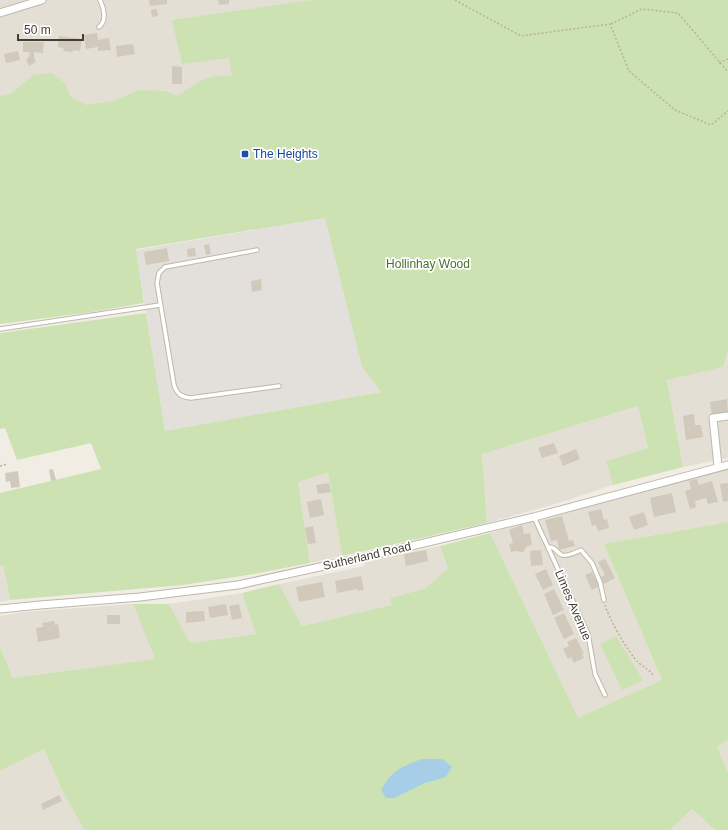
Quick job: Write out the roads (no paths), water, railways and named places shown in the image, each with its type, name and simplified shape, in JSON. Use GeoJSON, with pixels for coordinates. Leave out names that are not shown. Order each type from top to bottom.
{"type":"FeatureCollection","features":[{"type":"Feature","properties":{"kind":"street"},"geometry":{"type":"LineString","coordinates":[[0,13],[42,0]]}},
{"type":"Feature","properties":{"kind":"street"},"geometry":{"type":"LineString","coordinates":[[718,466],[713,418],[728,416]]}},
{"type":"Feature","properties":{"kind":"street","name":"Sutherland Road"},"geometry":{"type":"LineString","coordinates":[[0,609],[140,597],[238,585],[534,517],[718,466],[728,465]]}},
{"type":"Feature","properties":{"kind":"lane"},"geometry":{"type":"LineString","coordinates":[[99,27],[102,25],[104,18],[100,0]]}},
{"type":"Feature","properties":{"kind":"lane"},"geometry":{"type":"LineString","coordinates":[[257,250],[165,267],[159,273],[157,283],[160,305],[174,385],[177,392],[183,397],[191,398],[279,386]]}},
{"type":"Feature","properties":{"kind":"lane"},"geometry":{"type":"LineString","coordinates":[[0,329],[160,305]]}},
{"type":"Feature","properties":{"kind":"lane","name":"Limes Avenue"},"geometry":{"type":"LineString","coordinates":[[534,517],[588,634],[595,674],[605,695]]}},
{"type":"Feature","properties":{"kind":"lane"},"geometry":{"type":"LineString","coordinates":[[548,547],[554,547],[562,555],[567,555],[581,550],[592,563],[600,582],[604,600]]}},
{"type":"Feature","properties":{"kind":"water"},"geometry":{"type":"Polygon","coordinates":[[[422,759],[442,759],[452,767],[446,777],[425,783],[394,798],[386,798],[381,790],[389,778],[403,767],[422,759]]]}},
{"type":"Feature","properties":{"kind":"place","name":"The Heights"},"geometry":{"type":"Point","coordinates":[245,154]}},
{"type":"Feature","properties":{"kind":"park label","name":"Hollinhay Wood"},"geometry":{"type":"Point","coordinates":[428,264]}}]}
